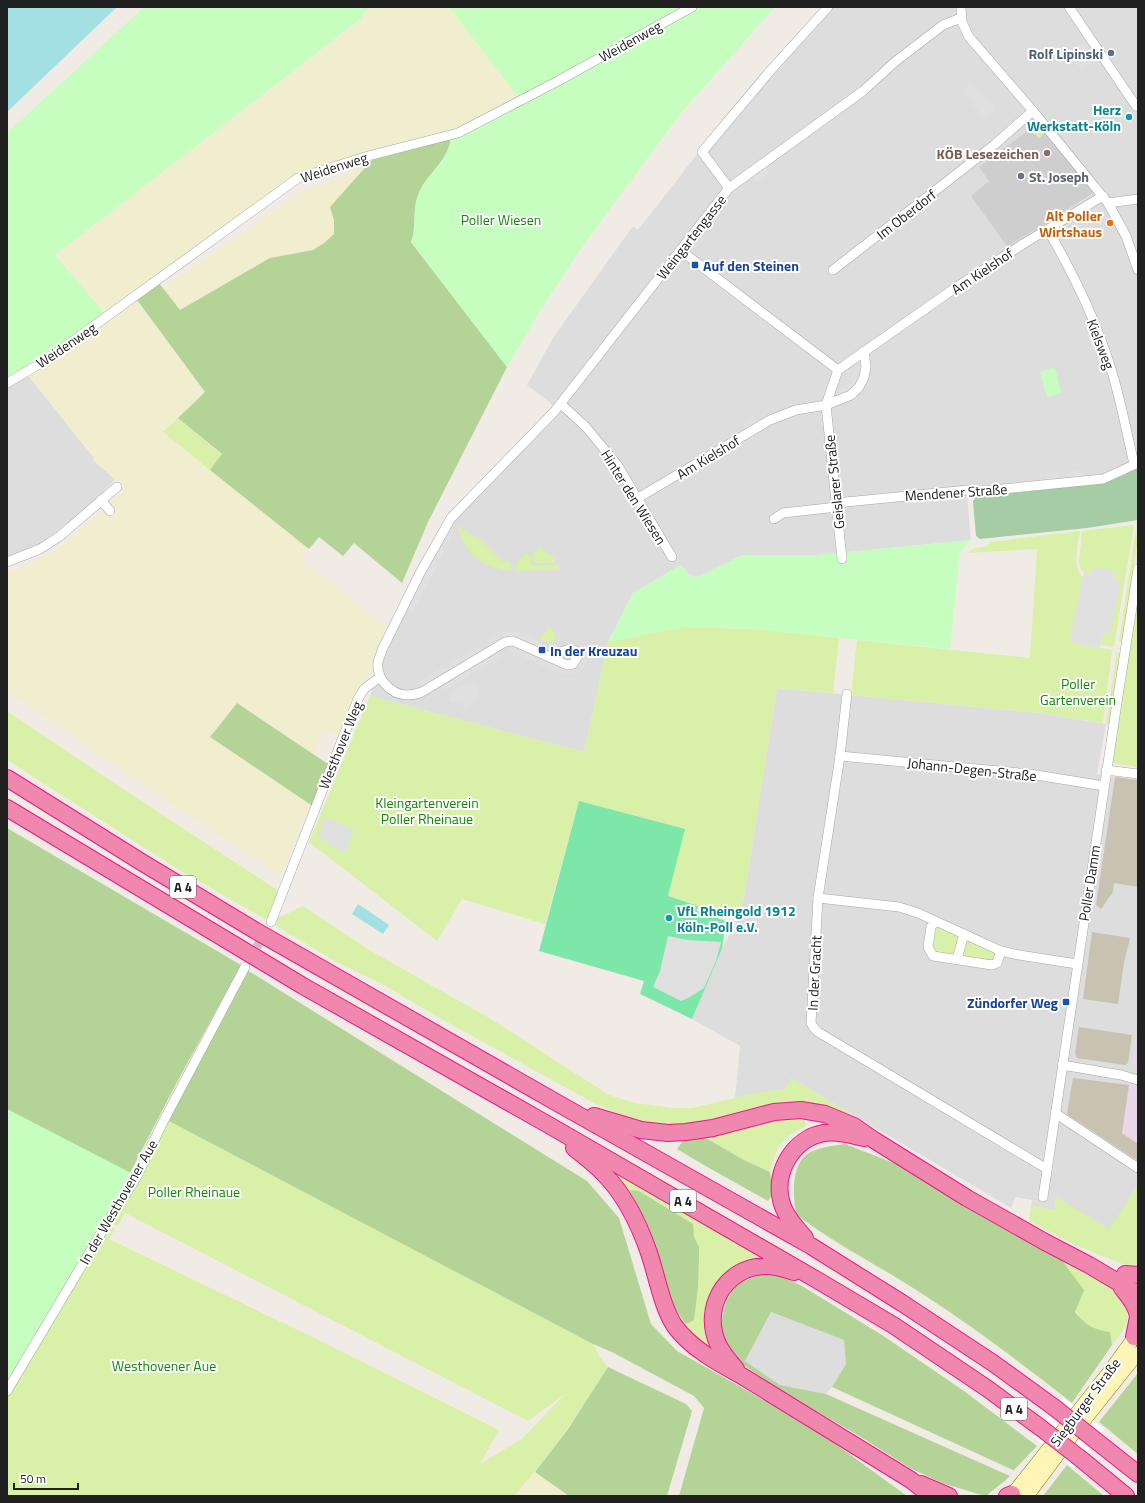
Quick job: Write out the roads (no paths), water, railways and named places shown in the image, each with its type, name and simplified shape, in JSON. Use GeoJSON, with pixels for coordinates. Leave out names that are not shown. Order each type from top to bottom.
{"type":"FeatureCollection","features":[{"type":"Feature","properties":{"kind":"highway","name":"A 4"},"geometry":{"type":"LineString","coordinates":[[7,778],[256,931],[811,1246],[902,1303],[980,1355],[1055,1408],[1138,1474]]}},
{"type":"Feature","properties":{"kind":"highway","name":"A 4"},"geometry":{"type":"LineString","coordinates":[[7,808],[303,986],[547,1124],[893,1325],[988,1389],[1081,1459],[1126,1496]]}},
{"type":"Feature","properties":{"kind":"highway"},"geometry":{"type":"LineString","coordinates":[[568,1109],[641,1130],[668,1132],[686,1132],[712,1128],[774,1112],[801,1110],[825,1114],[854,1126],[967,1198],[1045,1242],[1090,1265],[1129,1277],[1138,1294]]}},
{"type":"Feature","properties":{"kind":"highway"},"geometry":{"type":"LineString","coordinates":[[547,1124],[604,1174],[618,1190],[634,1215],[649,1253],[665,1305],[674,1325],[689,1342],[718,1363],[742,1376],[911,1480],[941,1495],[959,1496]]}},
{"type":"Feature","properties":{"kind":"highway"},"geometry":{"type":"LineString","coordinates":[[811,1246],[788,1217],[781,1200],[779,1182],[785,1161],[796,1148],[809,1139],[824,1133],[842,1133],[874,1140]]}},
{"type":"Feature","properties":{"kind":"highway"},"geometry":{"type":"LineString","coordinates":[[742,1376],[726,1358],[718,1345],[713,1328],[713,1311],[718,1295],[728,1281],[739,1273],[752,1268],[764,1266],[777,1267],[817,1280]]}},
{"type":"Feature","properties":{"kind":"highway"},"geometry":{"type":"LineString","coordinates":[[1129,1277],[1132,1300],[1138,1317],[1136,1334]]}},
{"type":"Feature","properties":{"kind":"main road","name":"Siegburger Straße"},"geometry":{"type":"LineString","coordinates":[[1014,1496],[1109,1372],[1136,1334]]}},
{"type":"Feature","properties":{"kind":"main road","name":"Siegburger Straße"},"geometry":{"type":"LineString","coordinates":[[1014,1496],[1071,1437],[1138,1353]]}},
{"type":"Feature","properties":{"kind":"street","name":"Weidenweg"},"geometry":{"type":"LineString","coordinates":[[7,383],[48,359],[298,178],[368,156],[458,133],[558,81],[692,7]]}},
{"type":"Feature","properties":{"kind":"street"},"geometry":{"type":"LineString","coordinates":[[728,188],[702,152],[770,71],[828,7]]}},
{"type":"Feature","properties":{"kind":"street"},"geometry":{"type":"LineString","coordinates":[[961,7],[961,18],[969,38],[1033,111],[1106,200],[1126,236],[1138,270]]}},
{"type":"Feature","properties":{"kind":"street"},"geometry":{"type":"LineString","coordinates":[[1069,7],[1137,105]]}},
{"type":"Feature","properties":{"kind":"street","name":"Weingartengasse"},"geometry":{"type":"LineString","coordinates":[[380,677],[378,663],[382,650],[451,518],[561,404],[728,188],[863,92],[896,61],[943,25],[961,18]]}},
{"type":"Feature","properties":{"kind":"street","name":"Im Oberdorf"},"geometry":{"type":"LineString","coordinates":[[833,270],[978,157],[1033,111]]}},
{"type":"Feature","properties":{"kind":"street"},"geometry":{"type":"LineString","coordinates":[[1106,200],[1138,199]]}},
{"type":"Feature","properties":{"kind":"street","name":"Am Kielshof"},"geometry":{"type":"LineString","coordinates":[[838,370],[955,288],[1023,244],[1106,200]]}},
{"type":"Feature","properties":{"kind":"street","name":"Kielsweg"},"geometry":{"type":"LineString","coordinates":[[1048,230],[1077,283],[1103,348],[1112,373],[1136,464]]}},
{"type":"Feature","properties":{"kind":"street"},"geometry":{"type":"LineString","coordinates":[[680,250],[838,370],[826,405]]}},
{"type":"Feature","properties":{"kind":"street","name":"Am Kielshof"},"geometry":{"type":"LineString","coordinates":[[638,498],[770,420],[796,410],[826,405],[851,395],[859,387],[864,377],[866,367],[864,352]]}},
{"type":"Feature","properties":{"kind":"street","name":"Hinter den Wiesen"},"geometry":{"type":"LineString","coordinates":[[561,404],[586,427],[618,466],[672,557]]}},
{"type":"Feature","properties":{"kind":"street","name":"Geislarer Straße"},"geometry":{"type":"LineString","coordinates":[[826,405],[842,560]]}},
{"type":"Feature","properties":{"kind":"street","name":"Mendener Straße"},"geometry":{"type":"LineString","coordinates":[[774,519],[783,513],[828,508],[846,502],[1104,479],[1136,464]]}},
{"type":"Feature","properties":{"kind":"street"},"geometry":{"type":"LineString","coordinates":[[7,562],[40,549],[60,536],[117,487]]}},
{"type":"Feature","properties":{"kind":"street"},"geometry":{"type":"LineString","coordinates":[[101,500],[110,511]]}},
{"type":"Feature","properties":{"kind":"street","name":"Poller Damm"},"geometry":{"type":"LineString","coordinates":[[1043,1197],[1106,770],[1138,569]]}},
{"type":"Feature","properties":{"kind":"street"},"geometry":{"type":"LineString","coordinates":[[380,677],[393,691],[400,694],[413,695],[422,692],[505,642],[513,642],[547,656]]}},
{"type":"Feature","properties":{"kind":"street","name":"Westhover Weg"},"geometry":{"type":"LineString","coordinates":[[271,922],[358,699],[364,689],[380,677]]}},
{"type":"Feature","properties":{"kind":"street","name":"In der Gracht"},"geometry":{"type":"LineString","coordinates":[[847,694],[840,756],[818,898],[811,1023],[814,1028],[1047,1169]]}},
{"type":"Feature","properties":{"kind":"street","name":"Johann-Degen-Straße"},"geometry":{"type":"LineString","coordinates":[[840,756],[1030,774],[1104,786]]}},
{"type":"Feature","properties":{"kind":"street"},"geometry":{"type":"LineString","coordinates":[[1106,770],[1138,774]]}},
{"type":"Feature","properties":{"kind":"street"},"geometry":{"type":"LineString","coordinates":[[818,898],[899,907],[909,910],[1000,951],[1077,964]]}},
{"type":"Feature","properties":{"kind":"street"},"geometry":{"type":"LineString","coordinates":[[935,922],[931,927],[928,946],[933,956],[992,965],[997,963],[1000,951]]}},
{"type":"Feature","properties":{"kind":"street"},"geometry":{"type":"LineString","coordinates":[[957,959],[964,934]]}},
{"type":"Feature","properties":{"kind":"street","name":"In der Westhovener Aue"},"geometry":{"type":"LineString","coordinates":[[7,1391],[136,1176],[245,967]]}},
{"type":"Feature","properties":{"kind":"street"},"geometry":{"type":"LineString","coordinates":[[1062,1066],[1121,1075],[1138,1080]]}},
{"type":"Feature","properties":{"kind":"street"},"geometry":{"type":"LineString","coordinates":[[1055,1113],[1138,1168]]}},
{"type":"Feature","properties":{"kind":"water"},"geometry":{"type":"Polygon","coordinates":[[[7,7],[117,7],[7,112],[7,7]]]}},
{"type":"Feature","properties":{"kind":"water"},"geometry":{"type":"Polygon","coordinates":[[[358,904],[389,925],[383,934],[352,914],[358,904]]]}},
{"type":"Feature","properties":{"kind":"tunnel"},"geometry":{"type":"LineString","coordinates":[[250,959],[271,922]]}},
{"type":"Feature","properties":{"kind":"place","name":"Rolf Lipinski"},"geometry":{"type":"Point","coordinates":[1111,53]}},
{"type":"Feature","properties":{"kind":"place","name":"Herz Werkstatt-Köln"},"geometry":{"type":"Point","coordinates":[1129,117]}},
{"type":"Feature","properties":{"kind":"place","name":"KÖB Lesezeichen"},"geometry":{"type":"Point","coordinates":[1047,153]}},
{"type":"Feature","properties":{"kind":"place","name":"St. Joseph"},"geometry":{"type":"Point","coordinates":[1021,176]}},
{"type":"Feature","properties":{"kind":"place","name":"Alt Poller Wirtshaus"},"geometry":{"type":"Point","coordinates":[1110,223]}},
{"type":"Feature","properties":{"kind":"place","name":"Auf den Steinen"},"geometry":{"type":"Point","coordinates":[695,265]}},
{"type":"Feature","properties":{"kind":"place","name":"In der Kreuzau"},"geometry":{"type":"Point","coordinates":[542,650]}},
{"type":"Feature","properties":{"kind":"place","name":"VfL Rheingold 1912 Köln-Poll e.V."},"geometry":{"type":"Point","coordinates":[669,918]}},
{"type":"Feature","properties":{"kind":"place","name":"Zündorfer Weg"},"geometry":{"type":"Point","coordinates":[1066,1002]}},
{"type":"Feature","properties":{"kind":"park label","name":"Poller Wiesen"},"geometry":{"type":"Point","coordinates":[501,219]}},
{"type":"Feature","properties":{"kind":"park label","name":"Poller Gartenverein"},"geometry":{"type":"Point","coordinates":[1078,692]}},
{"type":"Feature","properties":{"kind":"park label","name":"Kleingartenverein Poller Rheinaue"},"geometry":{"type":"Point","coordinates":[427,810]}},
{"type":"Feature","properties":{"kind":"park label","name":"Poller Rheinaue"},"geometry":{"type":"Point","coordinates":[194,1191]}},
{"type":"Feature","properties":{"kind":"park label","name":"Westhovener Aue"},"geometry":{"type":"Point","coordinates":[164,1365]}}]}
